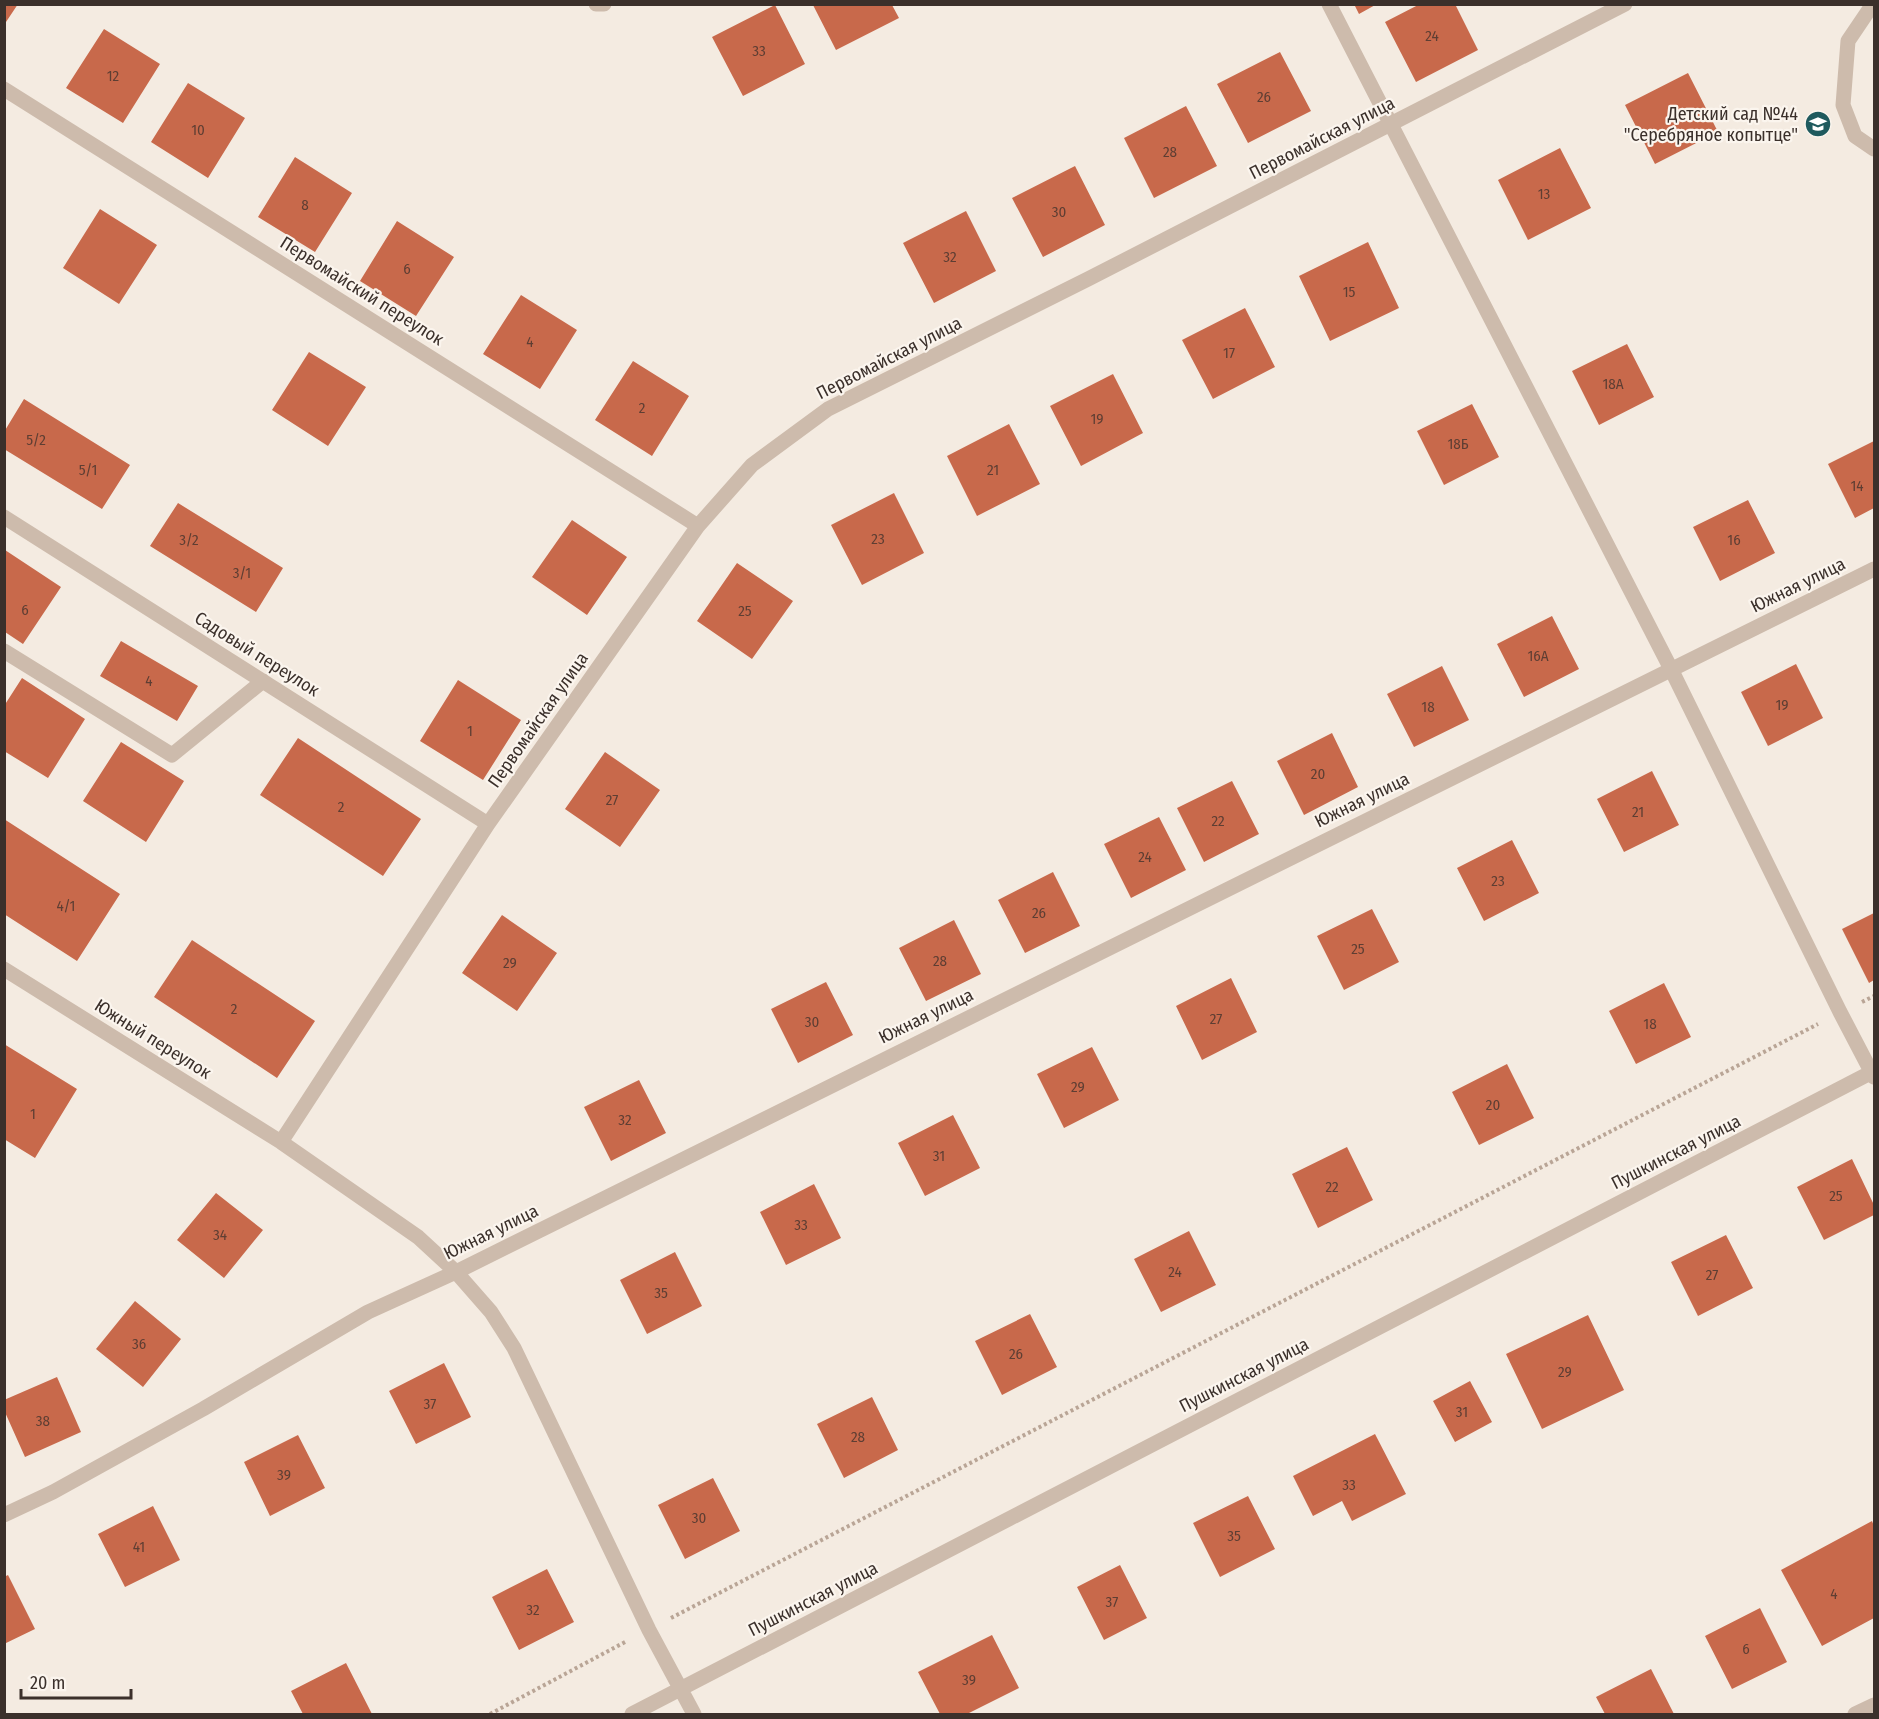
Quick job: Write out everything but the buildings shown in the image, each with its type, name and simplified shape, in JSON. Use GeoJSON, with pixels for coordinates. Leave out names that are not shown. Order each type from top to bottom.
{"type":"FeatureCollection","features":[{"type":"Feature","properties":{"kind":"street"},"geometry":{"type":"LineString","coordinates":[[596,5],[604,4]]}},
{"type":"Feature","properties":{"kind":"street"},"geometry":{"type":"LineString","coordinates":[[1329,4],[1671,669],[1840,1012],[1874,1073]]}},
{"type":"Feature","properties":{"kind":"street","name":"Первомайская улица"},"geometry":{"type":"LineString","coordinates":[[281,1142],[489,824],[699,526],[752,465],[828,409],[1625,4]]}},
{"type":"Feature","properties":{"kind":"street"},"geometry":{"type":"LineString","coordinates":[[1873,4],[1848,41],[1843,105],[1855,136],[1875,149]]}},
{"type":"Feature","properties":{"kind":"street","name":"Первомайский переулок"},"geometry":{"type":"LineString","coordinates":[[4,89],[699,526]]}},
{"type":"Feature","properties":{"kind":"street","name":"Садовый переулок"},"geometry":{"type":"LineString","coordinates":[[4,517],[489,824]]}},
{"type":"Feature","properties":{"kind":"street","name":"Южная улица"},"geometry":{"type":"LineString","coordinates":[[4,1515],[73,1481],[368,1312],[456,1272],[1875,569]]}},
{"type":"Feature","properties":{"kind":"street"},"geometry":{"type":"LineString","coordinates":[[4,651],[172,755],[263,681]]}},
{"type":"Feature","properties":{"kind":"street","name":"Южный переулок"},"geometry":{"type":"LineString","coordinates":[[4,969],[281,1142],[418,1237],[456,1272],[491,1312],[514,1348],[649,1630],[694,1714]]}},
{"type":"Feature","properties":{"kind":"street","name":"Пушкинская улица"},"geometry":{"type":"LineString","coordinates":[[632,1714],[1874,1073]]}},
{"type":"Feature","properties":{"kind":"street"},"geometry":{"type":"LineString","coordinates":[[1855,1714],[1875,1705]]}},
{"type":"Feature","properties":{"kind":"path"},"geometry":{"type":"LineString","coordinates":[[490,1714],[1840,1012],[1875,996]]}},
{"type":"Feature","properties":{"kind":"place","name":"Детский сад №44 \"Серебряное копытце\""},"geometry":{"type":"Point","coordinates":[1818,124]}}]}
